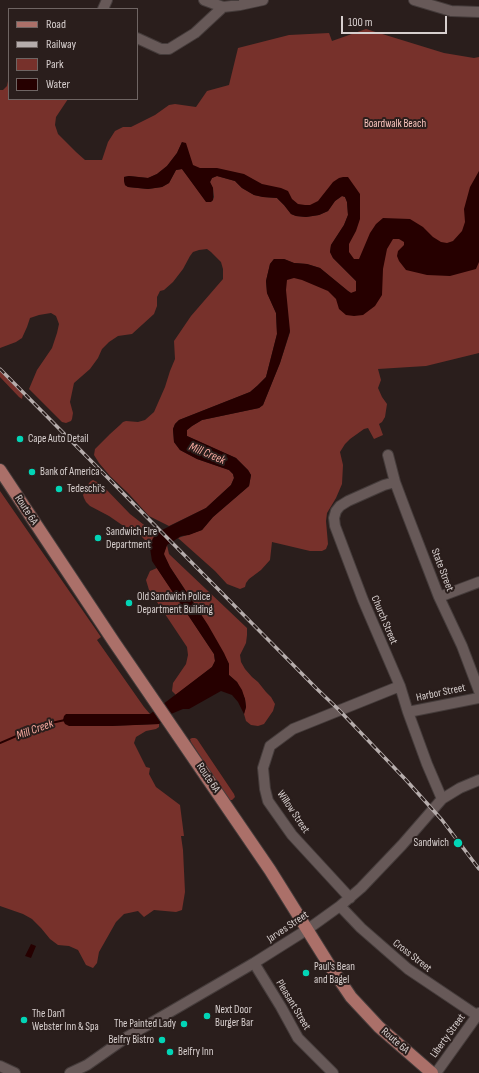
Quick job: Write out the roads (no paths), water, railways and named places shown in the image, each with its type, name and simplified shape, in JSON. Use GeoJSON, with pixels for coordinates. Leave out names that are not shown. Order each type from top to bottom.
{"type":"FeatureCollection","features":[{"type":"Feature","properties":{"kind":"main road","name":"Route 6A"},"geometry":{"type":"LineString","coordinates":[[0,470],[233,816],[351,997],[379,1027],[432,1073]]}},
{"type":"Feature","properties":{"kind":"street"},"geometry":{"type":"LineString","coordinates":[[204,0],[223,7],[263,0]]}},
{"type":"Feature","properties":{"kind":"street"},"geometry":{"type":"LineString","coordinates":[[414,0],[451,11],[479,12]]}},
{"type":"Feature","properties":{"kind":"street"},"geometry":{"type":"LineString","coordinates":[[138,38],[161,49],[169,49],[195,33],[223,7]]}},
{"type":"Feature","properties":{"kind":"street","name":"State Street"},"geometry":{"type":"LineString","coordinates":[[388,456],[395,482],[439,597],[462,646],[479,691]]}},
{"type":"Feature","properties":{"kind":"street","name":"Church Street"},"geometry":{"type":"LineString","coordinates":[[395,482],[384,485],[340,506],[336,511],[334,518],[335,526],[363,600],[400,686],[427,764],[442,799]]}},
{"type":"Feature","properties":{"kind":"street"},"geometry":{"type":"LineString","coordinates":[[439,597],[479,582]]}},
{"type":"Feature","properties":{"kind":"street","name":"Willow Street"},"geometry":{"type":"LineString","coordinates":[[350,898],[292,835],[268,801],[263,768],[270,746],[293,729],[400,686]]}},
{"type":"Feature","properties":{"kind":"street","name":"Harbor Street"},"geometry":{"type":"LineString","coordinates":[[408,712],[479,698]]}},
{"type":"Feature","properties":{"kind":"street","name":"Jarves Street"},"geometry":{"type":"LineString","coordinates":[[70,1073],[84,1069],[127,1037],[254,964],[308,929],[350,898],[398,850],[442,799],[460,788],[479,780]]}},
{"type":"Feature","properties":{"kind":"street","name":"Cross Street"},"geometry":{"type":"LineString","coordinates":[[340,906],[361,928],[408,970],[478,1015]]}},
{"type":"Feature","properties":{"kind":"street","name":"Pleasant Street"},"geometry":{"type":"LineString","coordinates":[[254,964],[281,1007],[298,1038],[333,1073]]}},
{"type":"Feature","properties":{"kind":"street","name":"Liberty Street"},"geometry":{"type":"LineString","coordinates":[[436,1073],[478,1015]]}},
{"type":"Feature","properties":{"kind":"street"},"geometry":{"type":"LineString","coordinates":[[0,1066],[15,1073]]}},
{"type":"Feature","properties":{"kind":"water"},"geometry":{"type":"Polygon","coordinates":[[[182,142],[186,143],[193,165],[200,168],[217,168],[244,174],[262,184],[288,191],[292,199],[298,204],[310,205],[318,201],[333,182],[339,178],[348,177],[360,194],[360,219],[349,244],[349,252],[354,259],[359,259],[370,233],[376,224],[383,218],[410,219],[423,227],[433,237],[441,242],[447,243],[453,241],[462,231],[465,222],[464,209],[470,187],[479,171],[479,262],[476,269],[450,276],[427,275],[406,270],[397,256],[398,251],[404,245],[404,242],[399,239],[393,239],[387,249],[383,269],[382,295],[375,306],[363,315],[354,316],[346,315],[339,309],[336,299],[328,291],[302,280],[294,278],[287,280],[286,290],[290,331],[280,363],[263,405],[259,408],[202,420],[187,430],[187,436],[236,458],[251,475],[249,486],[213,517],[202,530],[189,535],[181,536],[167,545],[164,554],[170,567],[208,625],[224,653],[229,664],[229,675],[237,682],[245,699],[246,707],[244,714],[238,702],[232,695],[221,691],[189,709],[183,709],[171,714],[159,724],[69,726],[65,724],[63,720],[66,714],[150,714],[212,667],[215,661],[214,654],[152,561],[150,548],[153,538],[160,531],[206,508],[231,485],[234,478],[233,474],[229,470],[197,459],[180,450],[174,442],[173,429],[179,420],[250,392],[266,377],[277,334],[276,313],[267,293],[266,281],[270,264],[274,259],[284,259],[294,263],[307,264],[320,268],[351,293],[356,291],[356,281],[333,258],[330,252],[331,245],[344,225],[348,215],[345,197],[342,196],[335,201],[328,211],[319,215],[306,217],[291,214],[277,198],[254,195],[242,188],[235,181],[217,176],[212,178],[210,182],[213,188],[213,200],[211,202],[206,202],[182,169],[176,170],[169,183],[162,187],[148,189],[128,187],[125,185],[124,177],[129,176],[148,178],[157,174],[167,166],[177,153],[182,142]]]}},
{"type":"Feature","properties":{"kind":"water"},"geometry":{"type":"Polygon","coordinates":[[[31,944],[36,946],[31,958],[25,956],[31,944]]]}},
{"type":"Feature","properties":{"kind":"waterway","name":"Mill Creek"},"geometry":{"type":"LineString","coordinates":[[0,743],[42,725],[65,720]]}},
{"type":"Feature","properties":{"kind":"railway"},"geometry":{"type":"LineString","coordinates":[[0,369],[339,710],[442,820],[479,869]]}},
{"type":"Feature","properties":{"kind":"place","name":"Cape Auto Detail"},"geometry":{"type":"Point","coordinates":[20,439]}},
{"type":"Feature","properties":{"kind":"place","name":"Bank of America"},"geometry":{"type":"Point","coordinates":[32,472]}},
{"type":"Feature","properties":{"kind":"place","name":"Tedeschi's"},"geometry":{"type":"Point","coordinates":[59,489]}},
{"type":"Feature","properties":{"kind":"place","name":"Sandwich FIre Department"},"geometry":{"type":"Point","coordinates":[98,538]}},
{"type":"Feature","properties":{"kind":"place","name":"Old Sandwich Police Department Building"},"geometry":{"type":"Point","coordinates":[129,603]}},
{"type":"Feature","properties":{"kind":"place","name":"Sandwich"},"geometry":{"type":"Point","coordinates":[458,843]}},
{"type":"Feature","properties":{"kind":"place","name":"Paul's Bean and Bagel"},"geometry":{"type":"Point","coordinates":[306,973]}},
{"type":"Feature","properties":{"kind":"place","name":"Next Door Burger Bar"},"geometry":{"type":"Point","coordinates":[207,1016]}},
{"type":"Feature","properties":{"kind":"place","name":"The Dan'l Webster Inn & Spa"},"geometry":{"type":"Point","coordinates":[24,1020]}},
{"type":"Feature","properties":{"kind":"place","name":"The Painted Lady"},"geometry":{"type":"Point","coordinates":[184,1024]}},
{"type":"Feature","properties":{"kind":"place","name":"Belfry Bistro"},"geometry":{"type":"Point","coordinates":[162,1040]}},
{"type":"Feature","properties":{"kind":"place","name":"Belfry Inn"},"geometry":{"type":"Point","coordinates":[170,1052]}},
{"type":"Feature","properties":{"kind":"park label","name":"Boardwalk Beach"},"geometry":{"type":"Point","coordinates":[395,124]}}]}
